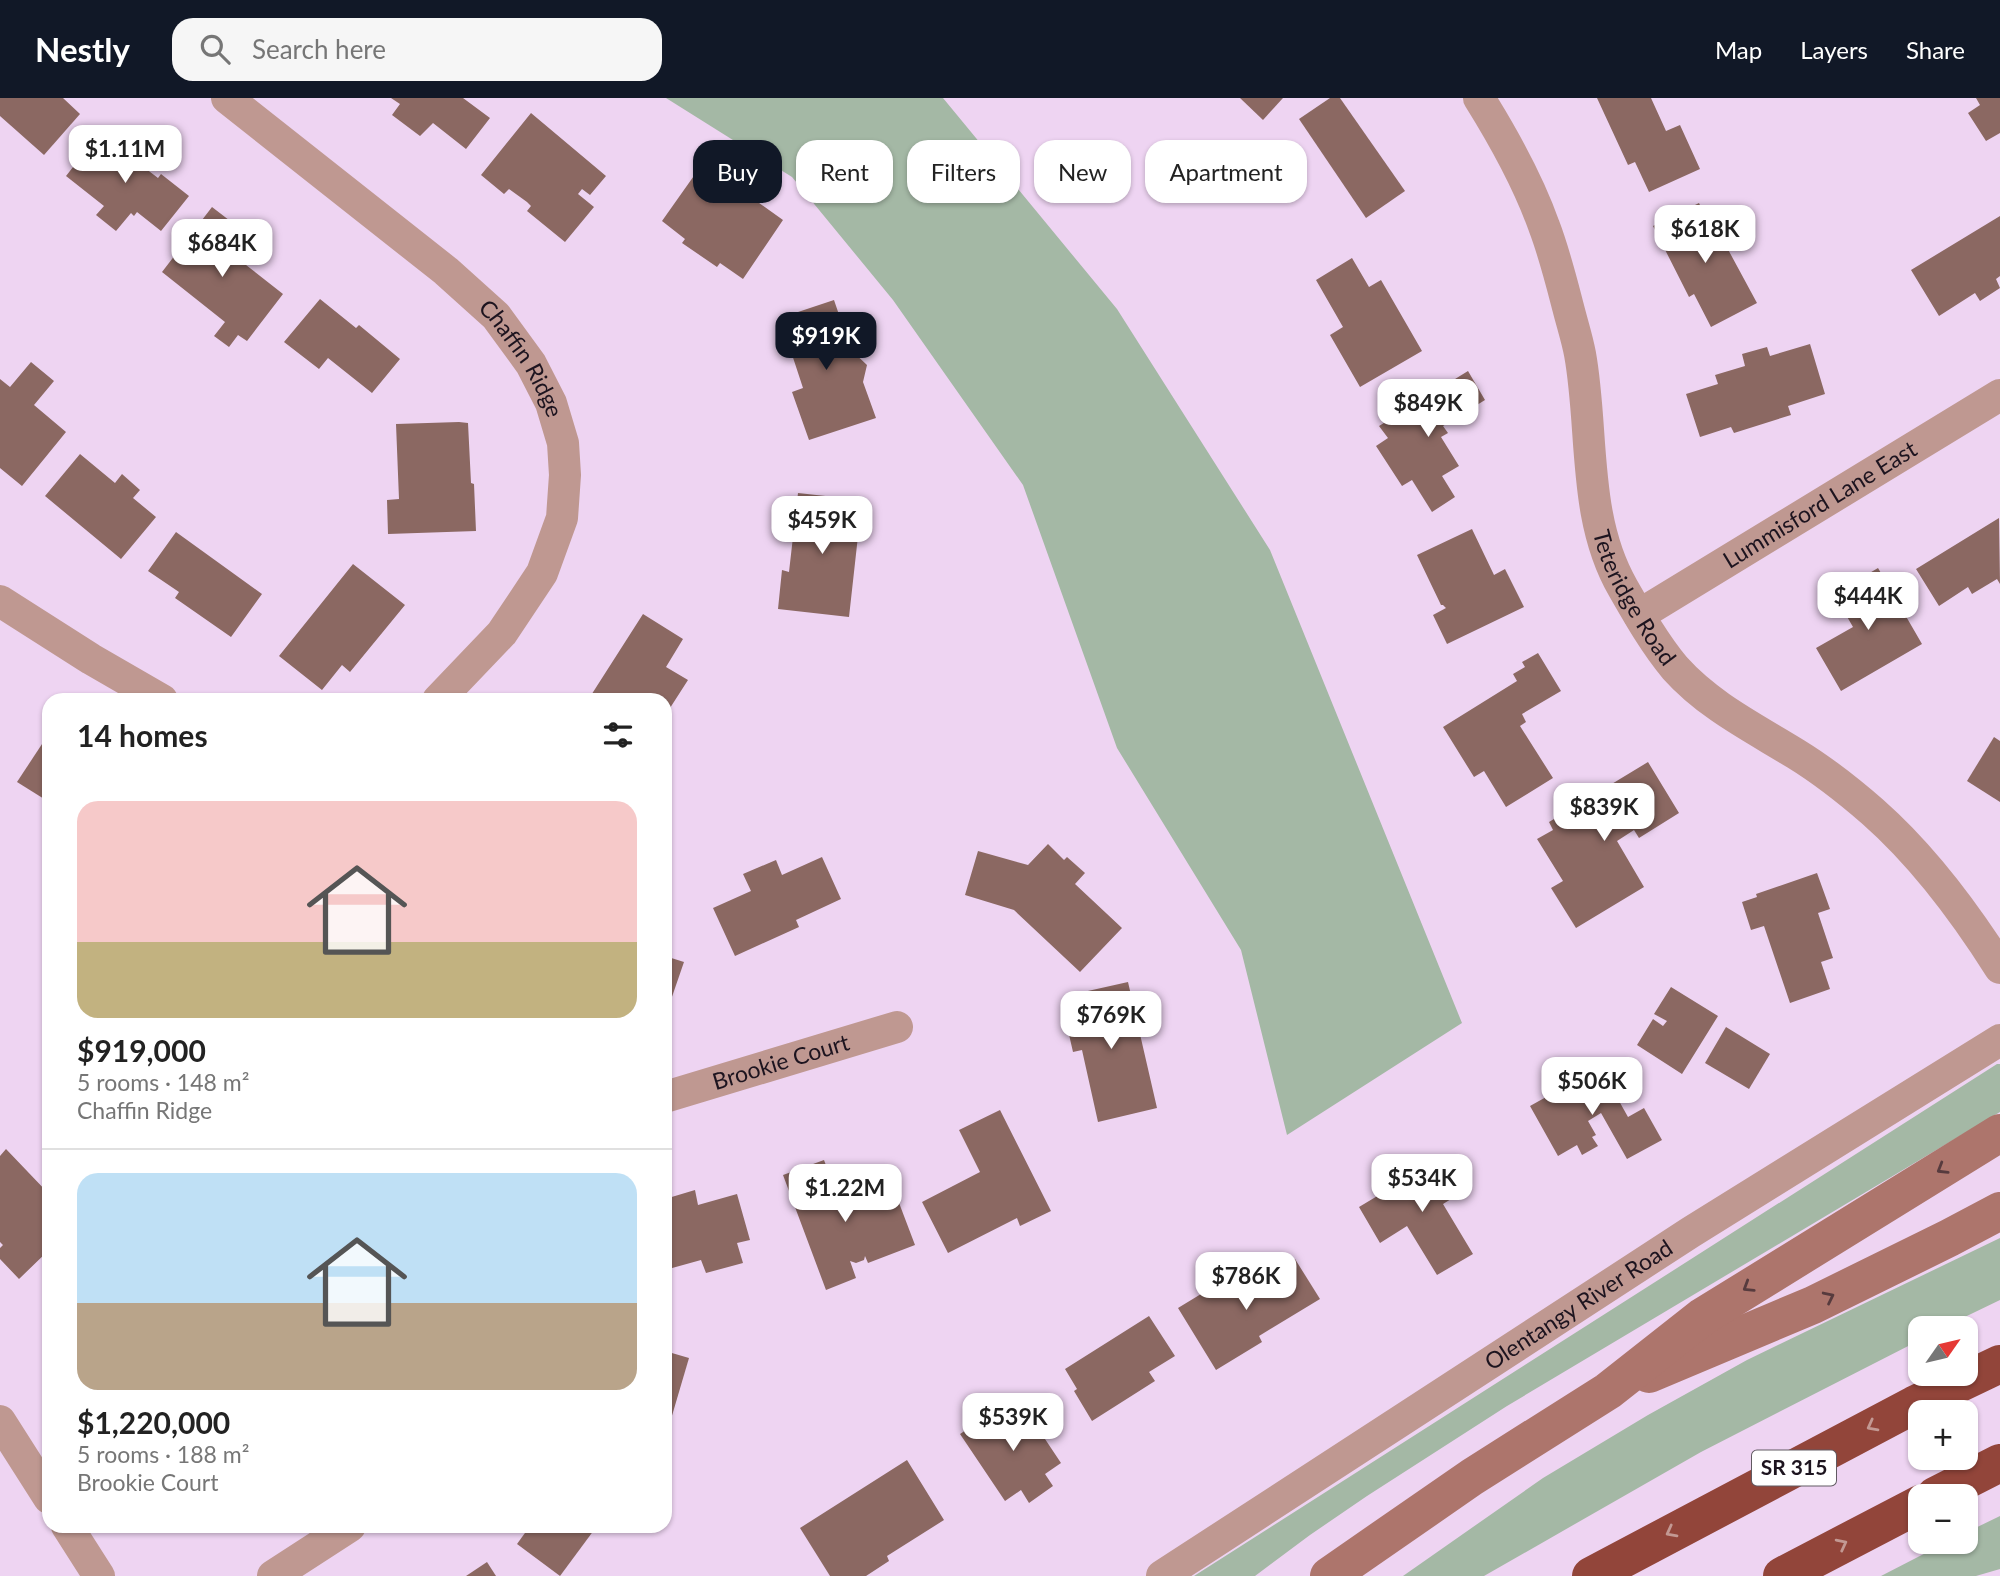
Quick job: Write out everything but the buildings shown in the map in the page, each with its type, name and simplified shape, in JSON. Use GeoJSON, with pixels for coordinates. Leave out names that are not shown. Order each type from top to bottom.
{"type":"FeatureCollection","features":[{"type":"Feature","properties":{"kind":"highway","name":"SR 315"},"geometry":{"type":"LineString","coordinates":[[1591,1576],[1914,1405],[2000,1364]]}},
{"type":"Feature","properties":{"kind":"highway"},"geometry":{"type":"LineString","coordinates":[[1959,1484],[2000,1463]]}},
{"type":"Feature","properties":{"kind":"highway"},"geometry":{"type":"LineString","coordinates":[[1782,1576],[1908,1510]]}},
{"type":"Feature","properties":{"kind":"main road"},"geometry":{"type":"LineString","coordinates":[[1329,1576],[1472,1477],[1608,1391],[1702,1317],[2000,1133]]}},
{"type":"Feature","properties":{"kind":"main road"},"geometry":{"type":"LineString","coordinates":[[1608,1391],[1813,1305],[2000,1211]]}},
{"type":"Feature","properties":{"kind":"street","name":"Chaffin Ridge"},"geometry":{"type":"LineString","coordinates":[[227,98],[446,271],[496,316],[531,363],[551,402],[563,443],[565,475],[562,518],[542,573],[502,633],[445,693]]}},
{"type":"Feature","properties":{"kind":"street","name":"Teteridge Road"},"geometry":{"type":"LineString","coordinates":[[1479,98],[1520,170],[1544,225],[1563,287],[1580,354],[1597,516],[1620,584],[1655,642],[1676,669],[1698,690],[1727,713],[1798,755],[1872,811],[1913,850],[1951,896],[2000,968]]}},
{"type":"Feature","properties":{"kind":"street","name":"Lummisford Lane East"},"geometry":{"type":"LineString","coordinates":[[1639,615],[2000,396]]}},
{"type":"Feature","properties":{"kind":"street"},"geometry":{"type":"LineString","coordinates":[[0,601],[150,693]]}},
{"type":"Feature","properties":{"kind":"street","name":"Brookie Court"},"geometry":{"type":"LineString","coordinates":[[672,1095],[897,1027]]}},
{"type":"Feature","properties":{"kind":"street","name":"Olentangy River Road"},"geometry":{"type":"LineString","coordinates":[[1163,1576],[1691,1231],[2000,1040]]}},
{"type":"Feature","properties":{"kind":"street"},"geometry":{"type":"LineString","coordinates":[[0,1421],[42,1487]]}},
{"type":"Feature","properties":{"kind":"street"},"geometry":{"type":"LineString","coordinates":[[71,1533],[99,1576]]}},
{"type":"Feature","properties":{"kind":"street"},"geometry":{"type":"LineString","coordinates":[[273,1576],[339,1533]]}},
{"type":"Feature","properties":{"kind":"green space"},"geometry":{"type":"Polygon","coordinates":[[[666,98],[943,98],[978,140],[907,140],[907,203],[1020,203],[1020,191],[1117,309],[1270,550],[1462,1023],[1287,1135],[1241,950],[1117,748],[1023,485],[893,300],[813,203],[893,203],[893,140],[796,140],[796,182],[782,171],[782,140],[733,140],[666,98]]]}},
{"type":"Feature","properties":{"kind":"green space"},"geometry":{"type":"Polygon","coordinates":[[[2000,1064],[2000,1112],[1507,1406],[1367,1496],[1255,1576],[1194,1576],[2000,1064]]]}},
{"type":"Feature","properties":{"kind":"green space"},"geometry":{"type":"Polygon","coordinates":[[[2000,1238],[2000,1300],[1967,1316],[1908,1316],[1908,1346],[1701,1452],[1484,1576],[1403,1576],[1543,1478],[1747,1360],[2000,1238]]]}},
{"type":"Feature","properties":{"kind":"green space"},"geometry":{"type":"Polygon","coordinates":[[[2000,1516],[2000,1569],[1976,1576],[1881,1576],[1924,1554],[1978,1554],[1978,1527],[2000,1516]]]}}]}
